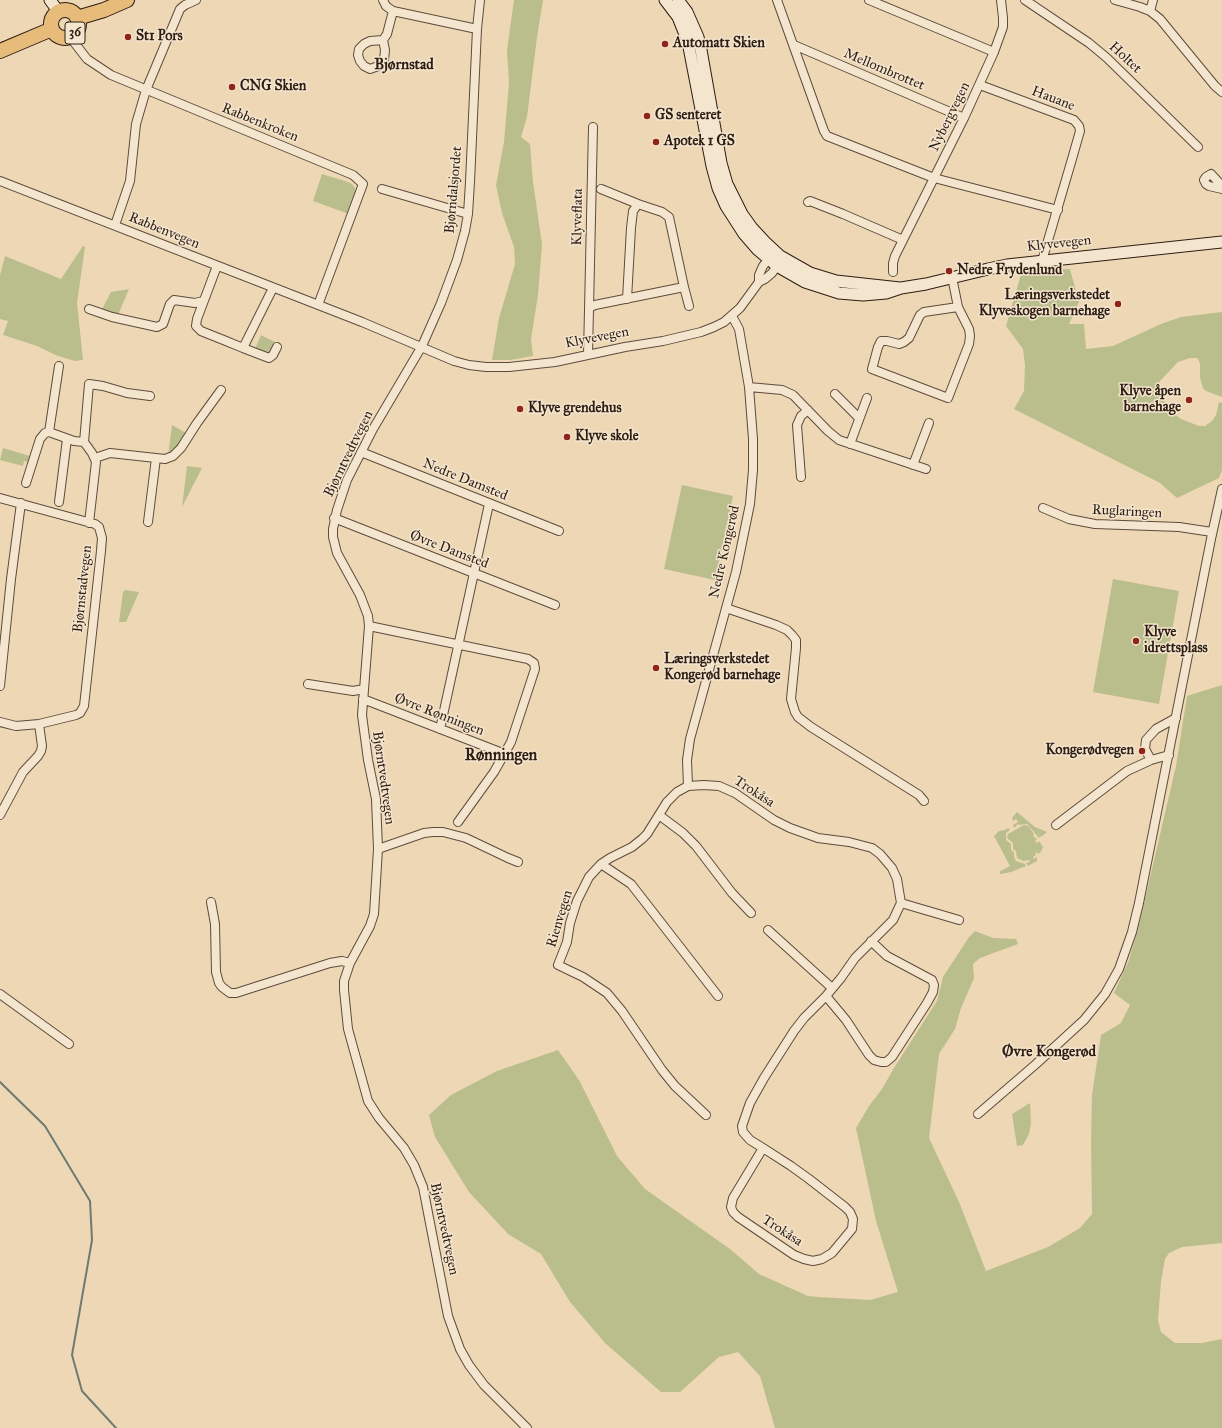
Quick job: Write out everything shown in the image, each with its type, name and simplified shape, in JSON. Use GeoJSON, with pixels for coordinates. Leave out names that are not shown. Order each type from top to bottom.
{"type":"FeatureCollection","features":[{"type":"Feature","properties":{"kind":"highway","name":"36"},"geometry":{"type":"LineString","coordinates":[[77,18],[104,10],[127,0]]}},
{"type":"Feature","properties":{"kind":"highway","name":"36"},"geometry":{"type":"LineString","coordinates":[[54,6],[72,12],[77,18],[78,28],[70,37],[66,38],[57,36],[52,29],[51,25],[54,6]]}},
{"type":"Feature","properties":{"kind":"highway","name":"36"},"geometry":{"type":"LineString","coordinates":[[0,51],[52,29]]}},
{"type":"Feature","properties":{"kind":"main road","name":"Klyvevegen"},"geometry":{"type":"LineString","coordinates":[[665,0],[678,17],[688,42],[706,140],[718,188],[726,206],[734,220],[757,249],[805,282],[838,293],[862,295],[886,293],[901,288],[926,284],[988,268],[1222,242]]}},
{"type":"Feature","properties":{"kind":"main road","name":"Klyvevegen"},"geometry":{"type":"LineString","coordinates":[[678,0],[687,12],[698,37],[721,163],[727,184],[742,214],[765,242],[775,261]]}},
{"type":"Feature","properties":{"kind":"street"},"geometry":{"type":"LineString","coordinates":[[114,225],[130,181],[136,124],[146,90],[180,9],[186,4],[196,0]]}},
{"type":"Feature","properties":{"kind":"street"},"geometry":{"type":"LineString","coordinates":[[383,0],[388,9],[393,11],[477,30]]}},
{"type":"Feature","properties":{"kind":"street","name":"Bjørndalsjordet"},"geometry":{"type":"LineString","coordinates":[[422,346],[441,303],[457,260],[468,214],[477,30],[480,0]]}},
{"type":"Feature","properties":{"kind":"street"},"geometry":{"type":"LineString","coordinates":[[777,0],[827,136],[934,178],[1058,210]]}},
{"type":"Feature","properties":{"kind":"street"},"geometry":{"type":"LineString","coordinates":[[869,0],[994,52]]}},
{"type":"Feature","properties":{"kind":"street","name":"Nybergvegen"},"geometry":{"type":"LineString","coordinates":[[893,272],[892,267],[895,256],[964,118],[994,52],[1003,27],[1001,0]]}},
{"type":"Feature","properties":{"kind":"street","name":"Holtet"},"geometry":{"type":"LineString","coordinates":[[1025,0],[1090,43],[1198,147]]}},
{"type":"Feature","properties":{"kind":"street"},"geometry":{"type":"LineString","coordinates":[[1115,0],[1150,11],[1160,19],[1222,92]]}},
{"type":"Feature","properties":{"kind":"street"},"geometry":{"type":"LineString","coordinates":[[1150,11],[1153,0]]}},
{"type":"Feature","properties":{"kind":"street"},"geometry":{"type":"LineString","coordinates":[[383,40],[393,11]]}},
{"type":"Feature","properties":{"kind":"street","name":"Rabbenkroken"},"geometry":{"type":"LineString","coordinates":[[70,37],[82,53],[95,66],[111,75],[353,175],[363,184],[318,305]]}},
{"type":"Feature","properties":{"kind":"street","name":"Mellombrottet"},"geometry":{"type":"LineString","coordinates":[[794,45],[964,118]]}},
{"type":"Feature","properties":{"kind":"street","name":"Hauane"},"geometry":{"type":"LineString","coordinates":[[980,85],[1074,120],[1079,126],[1080,131],[1042,261]]}},
{"type":"Feature","properties":{"kind":"street","name":"Klyveflata"},"geometry":{"type":"LineString","coordinates":[[588,355],[593,127]]}},
{"type":"Feature","properties":{"kind":"street","name":"Rabbenvegen"},"geometry":{"type":"LineString","coordinates":[[0,181],[422,346]]}},
{"type":"Feature","properties":{"kind":"street"},"geometry":{"type":"LineString","coordinates":[[382,189],[468,214]]}},
{"type":"Feature","properties":{"kind":"street","name":"Klyveflata"},"geometry":{"type":"LineString","coordinates":[[601,189],[662,212],[669,217],[684,287]]}},
{"type":"Feature","properties":{"kind":"street"},"geometry":{"type":"LineString","coordinates":[[808,202],[810,201],[843,214],[903,240]]}},
{"type":"Feature","properties":{"kind":"street"},"geometry":{"type":"LineString","coordinates":[[628,299],[631,228],[633,211],[638,204]]}},
{"type":"Feature","properties":{"kind":"street","name":"Klyvevegen"},"geometry":{"type":"LineString","coordinates":[[422,346],[454,361],[469,365],[486,367],[528,366],[555,362],[701,332],[714,328],[732,316],[740,308],[759,282],[758,275],[775,261]]}},
{"type":"Feature","properties":{"kind":"street"},"geometry":{"type":"LineString","coordinates":[[217,266],[196,323],[198,329],[269,358],[273,355],[277,347]]}},
{"type":"Feature","properties":{"kind":"street"},"geometry":{"type":"LineString","coordinates":[[952,277],[958,307],[969,329],[970,336],[969,344],[948,398],[872,368],[878,347],[882,341],[899,344],[904,342],[909,338],[920,315],[924,312],[958,307]]}},
{"type":"Feature","properties":{"kind":"street"},"geometry":{"type":"LineString","coordinates":[[589,308],[595,305],[684,287],[689,306]]}},
{"type":"Feature","properties":{"kind":"street"},"geometry":{"type":"LineString","coordinates":[[244,348],[273,288]]}},
{"type":"Feature","properties":{"kind":"street"},"geometry":{"type":"LineString","coordinates":[[89,309],[112,317],[156,327],[163,324],[170,304],[174,300],[195,303],[203,301]]}},
{"type":"Feature","properties":{"kind":"street","name":"Nedre Kongerød"},"geometry":{"type":"LineString","coordinates":[[732,316],[738,329],[749,387],[753,439],[753,470],[750,504],[726,608],[787,630],[796,640],[791,699],[798,717],[811,727],[919,796],[924,801]]}},
{"type":"Feature","properties":{"kind":"street","name":"Bjørntvedtvegen"},"geometry":{"type":"LineString","coordinates":[[422,346],[361,452],[347,480],[334,518],[333,537],[336,553],[365,605],[369,626],[362,726],[376,799],[378,849],[374,914],[370,926],[350,962],[344,981],[344,1001],[348,1029],[370,1105],[404,1148],[414,1165],[423,1187],[448,1316],[460,1349],[469,1365],[484,1385],[527,1428]]}},
{"type":"Feature","properties":{"kind":"street"},"geometry":{"type":"LineString","coordinates":[[49,432],[59,366]]}},
{"type":"Feature","properties":{"kind":"street"},"geometry":{"type":"LineString","coordinates":[[0,498],[89,522],[95,458],[84,442],[89,384],[103,386],[127,393],[150,396]]}},
{"type":"Feature","properties":{"kind":"street"},"geometry":{"type":"LineString","coordinates":[[749,387],[782,390],[793,395],[834,437],[850,444],[926,469]]}},
{"type":"Feature","properties":{"kind":"street"},"geometry":{"type":"LineString","coordinates":[[95,458],[110,453],[169,458],[177,453],[221,390]]}},
{"type":"Feature","properties":{"kind":"street"},"geometry":{"type":"LineString","coordinates":[[835,394],[859,418]]}},
{"type":"Feature","properties":{"kind":"street"},"geometry":{"type":"LineString","coordinates":[[850,444],[867,398]]}},
{"type":"Feature","properties":{"kind":"street"},"geometry":{"type":"LineString","coordinates":[[801,477],[797,425],[801,416],[808,410]]}},
{"type":"Feature","properties":{"kind":"street"},"geometry":{"type":"LineString","coordinates":[[913,465],[929,423]]}},
{"type":"Feature","properties":{"kind":"street"},"geometry":{"type":"LineString","coordinates":[[26,483],[40,439],[45,432],[49,432],[66,439],[84,442]]}},
{"type":"Feature","properties":{"kind":"street"},"geometry":{"type":"LineString","coordinates":[[59,502],[66,439]]}},
{"type":"Feature","properties":{"kind":"street","name":"Nedre Damsted"},"geometry":{"type":"LineString","coordinates":[[361,452],[559,531]]}},
{"type":"Feature","properties":{"kind":"street"},"geometry":{"type":"LineString","coordinates":[[148,522],[156,458]]}},
{"type":"Feature","properties":{"kind":"street"},"geometry":{"type":"LineString","coordinates":[[978,1114],[1084,1020],[1105,994],[1118,969],[1132,932],[1169,755],[1212,532],[1222,489]]}},
{"type":"Feature","properties":{"kind":"street"},"geometry":{"type":"LineString","coordinates":[[0,686],[11,579],[21,504]]}},
{"type":"Feature","properties":{"kind":"street"},"geometry":{"type":"LineString","coordinates":[[440,729],[489,504]]}},
{"type":"Feature","properties":{"kind":"street","name":"Ruglaringen"},"geometry":{"type":"LineString","coordinates":[[1043,508],[1069,519],[1095,524],[1179,527],[1212,532]]}},
{"type":"Feature","properties":{"kind":"street","name":"Øvre Damsted"},"geometry":{"type":"LineString","coordinates":[[334,518],[555,605]]}},
{"type":"Feature","properties":{"kind":"street","name":"Bjørnstadvegen"},"geometry":{"type":"LineString","coordinates":[[0,722],[16,726],[39,724],[76,716],[80,713],[84,706],[102,538],[98,527],[89,522]]}},
{"type":"Feature","properties":{"kind":"street"},"geometry":{"type":"LineString","coordinates":[[688,786],[687,760],[690,739],[726,608]]}},
{"type":"Feature","properties":{"kind":"street"},"geometry":{"type":"LineString","coordinates":[[369,626],[528,659],[534,663],[535,669],[515,734],[494,772],[458,822]]}},
{"type":"Feature","properties":{"kind":"street"},"geometry":{"type":"LineString","coordinates":[[308,684],[353,691],[364,689]]}},
{"type":"Feature","properties":{"kind":"street","name":"Øvre Rønningen"},"geometry":{"type":"LineString","coordinates":[[363,700],[505,754]]}},
{"type":"Feature","properties":{"kind":"street"},"geometry":{"type":"LineString","coordinates":[[1151,760],[1145,750],[1146,740],[1156,729],[1176,718]]}},
{"type":"Feature","properties":{"kind":"street"},"geometry":{"type":"LineString","coordinates":[[0,814],[23,772],[41,751],[41,734],[39,724]]}},
{"type":"Feature","properties":{"kind":"street"},"geometry":{"type":"LineString","coordinates":[[1056,826],[1128,771],[1151,760],[1169,755]]}},
{"type":"Feature","properties":{"kind":"street","name":"Rienvegen"},"geometry":{"type":"LineString","coordinates":[[688,786],[672,796],[658,815],[647,834],[638,843],[601,864],[589,877],[577,901],[570,924],[566,947],[558,965],[583,977],[606,993],[622,1011],[662,1070],[683,1094],[706,1115]]}},
{"type":"Feature","properties":{"kind":"street","name":"Trokåsa"},"geometry":{"type":"LineString","coordinates":[[688,786],[719,786],[735,794],[774,820],[790,828],[818,838],[850,842],[872,848],[880,854],[892,868],[897,879],[901,903],[898,913],[893,920],[855,958],[826,996],[804,1018],[780,1051],[760,1084],[742,1126],[743,1132],[750,1140],[763,1148],[809,1179],[850,1212],[853,1219],[852,1229],[832,1253],[822,1259],[813,1261],[794,1255],[738,1217],[733,1212],[731,1207],[733,1198],[763,1148]]}},
{"type":"Feature","properties":{"kind":"street"},"geometry":{"type":"LineString","coordinates":[[658,815],[683,833],[696,846],[732,893],[751,913]]}},
{"type":"Feature","properties":{"kind":"street"},"geometry":{"type":"LineString","coordinates":[[378,849],[424,833],[443,832],[466,838],[518,862]]}},
{"type":"Feature","properties":{"kind":"street"},"geometry":{"type":"LineString","coordinates":[[601,864],[631,884],[718,996]]}},
{"type":"Feature","properties":{"kind":"street"},"geometry":{"type":"LineString","coordinates":[[211,902],[215,924],[216,972],[219,983],[230,993],[236,993],[330,963],[342,961],[350,962]]}},
{"type":"Feature","properties":{"kind":"street"},"geometry":{"type":"LineString","coordinates":[[901,903],[959,920]]}},
{"type":"Feature","properties":{"kind":"street"},"geometry":{"type":"LineString","coordinates":[[768,930],[832,988]]}},
{"type":"Feature","properties":{"kind":"street"},"geometry":{"type":"LineString","coordinates":[[826,996],[846,1020],[869,1055],[874,1060],[886,1062],[892,1057],[927,1003],[933,992],[934,985],[932,980],[887,956],[871,941]]}},
{"type":"Feature","properties":{"kind":"street"},"geometry":{"type":"LineString","coordinates":[[0,994],[69,1044]]}},
{"type":"Feature","properties":{"kind":"green space"},"geometry":{"type":"Polygon","coordinates":[[[514,0],[543,0],[527,117],[521,137],[530,144],[533,182],[542,244],[538,295],[531,339],[533,356],[510,360],[492,360],[499,318],[515,264],[514,247],[502,213],[496,185],[504,142],[509,83],[507,50],[514,0]]]}},
{"type":"Feature","properties":{"kind":"green space"},"geometry":{"type":"Polygon","coordinates":[[[322,174],[348,182],[355,188],[356,192],[349,214],[313,201],[322,174]]]}},
{"type":"Feature","properties":{"kind":"green space"},"geometry":{"type":"Polygon","coordinates":[[[83,246],[85,247],[77,303],[83,360],[75,361],[58,356],[37,346],[3,335],[8,321],[0,319],[0,275],[5,256],[61,279],[83,246]]]}},
{"type":"Feature","properties":{"kind":"green space"},"geometry":{"type":"Polygon","coordinates":[[[1070,269],[1079,302],[1069,324],[1084,324],[1086,349],[1113,346],[1161,324],[1181,317],[1222,312],[1222,397],[1206,391],[1203,388],[1200,378],[1200,364],[1196,358],[1190,358],[1178,362],[1160,381],[1158,388],[1161,397],[1172,412],[1181,419],[1199,426],[1205,426],[1212,421],[1216,415],[1219,402],[1222,403],[1222,470],[1219,478],[1177,498],[1160,483],[1014,409],[1024,391],[1025,365],[1023,349],[1006,326],[1022,271],[1070,269]]]}},
{"type":"Feature","properties":{"kind":"green space"},"geometry":{"type":"Polygon","coordinates":[[[129,289],[118,315],[101,311],[111,292],[129,289]]]}},
{"type":"Feature","properties":{"kind":"green space"},"geometry":{"type":"Polygon","coordinates":[[[261,335],[275,342],[270,355],[255,349],[261,335]]]}},
{"type":"Feature","properties":{"kind":"green space"},"geometry":{"type":"Polygon","coordinates":[[[172,425],[186,433],[182,444],[168,456],[172,425]]]}},
{"type":"Feature","properties":{"kind":"green space"},"geometry":{"type":"Polygon","coordinates":[[[3,448],[30,456],[28,462],[24,461],[23,466],[0,460],[3,448]]]}},
{"type":"Feature","properties":{"kind":"green space"},"geometry":{"type":"Polygon","coordinates":[[[187,466],[202,468],[182,507],[187,466]]]}},
{"type":"Feature","properties":{"kind":"green space"},"geometry":{"type":"Polygon","coordinates":[[[682,485],[733,496],[715,580],[664,569],[682,485]]]}},
{"type":"Feature","properties":{"kind":"green space","name":"Klyve idrettsplass"},"geometry":{"type":"Polygon","coordinates":[[[1113,579],[1179,591],[1159,704],[1093,692],[1113,579]]]}},
{"type":"Feature","properties":{"kind":"green space"},"geometry":{"type":"Polygon","coordinates":[[[125,590],[139,592],[126,622],[119,622],[123,592],[125,590]]]}},
{"type":"Feature","properties":{"kind":"green space"},"geometry":{"type":"Polygon","coordinates":[[[1222,685],[1222,1243],[1182,1247],[1169,1253],[1165,1259],[1161,1281],[1158,1320],[1161,1332],[1175,1343],[1202,1343],[1222,1339],[1222,1428],[775,1428],[760,1376],[738,1352],[719,1357],[680,1392],[661,1392],[605,1343],[570,1302],[541,1254],[508,1234],[469,1192],[435,1137],[429,1115],[451,1095],[497,1071],[558,1050],[579,1080],[617,1156],[645,1189],[730,1249],[759,1274],[808,1296],[870,1300],[898,1292],[876,1221],[856,1128],[937,1001],[943,977],[969,937],[975,931],[993,938],[1016,939],[1018,944],[980,958],[973,964],[974,978],[961,1008],[955,1029],[939,1054],[929,1138],[959,1202],[986,1271],[1048,1247],[1080,1228],[1092,1214],[1092,1095],[1101,1035],[1121,1023],[1130,1005],[1114,993],[1129,960],[1138,929],[1176,766],[1187,696],[1222,685]]]}},
{"type":"Feature","properties":{"kind":"green space"},"geometry":{"type":"Polygon","coordinates":[[[1017,812],[1035,827],[1047,832],[1041,837],[1039,834],[1039,838],[1027,824],[1018,824],[1014,828],[1013,825],[1018,822],[1016,819],[1013,821],[1012,818],[1017,812]]]}},
{"type":"Feature","properties":{"kind":"green space"},"geometry":{"type":"Polygon","coordinates":[[[1024,825],[1028,826],[1034,834],[1033,836],[1037,839],[1035,841],[1037,843],[1039,841],[1043,847],[1041,852],[1038,854],[1037,852],[1033,857],[1034,859],[1037,857],[1037,861],[1028,866],[1026,863],[1030,862],[1029,860],[1023,861],[1017,858],[1016,851],[1013,849],[1013,843],[1007,838],[1008,834],[1024,825]]]}},
{"type":"Feature","properties":{"kind":"green space"},"geometry":{"type":"Polygon","coordinates":[[[1008,828],[1010,830],[1006,833],[1006,840],[1011,844],[1011,850],[1014,852],[1014,857],[1016,861],[1025,864],[1026,866],[1001,874],[999,872],[1010,866],[994,836],[999,831],[1008,828]]]}},
{"type":"Feature","properties":{"kind":"green space"},"geometry":{"type":"Polygon","coordinates":[[[1030,1103],[1031,1123],[1029,1134],[1023,1145],[1017,1146],[1012,1114],[1030,1103]]]}},
{"type":"Feature","properties":{"kind":"waterway"},"geometry":{"type":"LineString","coordinates":[[0,1082],[45,1126],[90,1201],[92,1240],[72,1355],[82,1391],[116,1428]]}},
{"type":"Feature","properties":{"kind":"place","name":"St1 Pors"},"geometry":{"type":"Point","coordinates":[128,37]}},
{"type":"Feature","properties":{"kind":"place","name":"Automat1 Skien"},"geometry":{"type":"Point","coordinates":[665,44]}},
{"type":"Feature","properties":{"kind":"place","name":"CNG Skien"},"geometry":{"type":"Point","coordinates":[232,87]}},
{"type":"Feature","properties":{"kind":"place","name":"GS senteret"},"geometry":{"type":"Point","coordinates":[647,116]}},
{"type":"Feature","properties":{"kind":"place","name":"Apotek 1 GS"},"geometry":{"type":"Point","coordinates":[656,142]}},
{"type":"Feature","properties":{"kind":"place","name":"Nedre Frydenlund"},"geometry":{"type":"Point","coordinates":[949,271]}},
{"type":"Feature","properties":{"kind":"place","name":"Læringsverkstedet Klyveskogen barnehage"},"geometry":{"type":"Point","coordinates":[1118,304]}},
{"type":"Feature","properties":{"kind":"place","name":"Klyve åpen barnehage"},"geometry":{"type":"Point","coordinates":[1189,400]}},
{"type":"Feature","properties":{"kind":"place","name":"Klyve grendehus"},"geometry":{"type":"Point","coordinates":[520,409]}},
{"type":"Feature","properties":{"kind":"place","name":"Klyve skole"},"geometry":{"type":"Point","coordinates":[567,437]}},
{"type":"Feature","properties":{"kind":"place","name":"Klyve idrettsplass"},"geometry":{"type":"Point","coordinates":[1136,641]}},
{"type":"Feature","properties":{"kind":"place","name":"Læringsverkstedet Kongerød barnehage"},"geometry":{"type":"Point","coordinates":[656,668]}},
{"type":"Feature","properties":{"kind":"place","name":"Kongerødvegen"},"geometry":{"type":"Point","coordinates":[1142,751]}},
{"type":"Feature","properties":{"kind":"district","name":"Bjørnstad"},"geometry":{"type":"Point","coordinates":[404,65]}},
{"type":"Feature","properties":{"kind":"district","name":"Rønningen"},"geometry":{"type":"Point","coordinates":[501,756]}},
{"type":"Feature","properties":{"kind":"district","name":"Øvre Kongerød"},"geometry":{"type":"Point","coordinates":[1049,1052]}}]}
